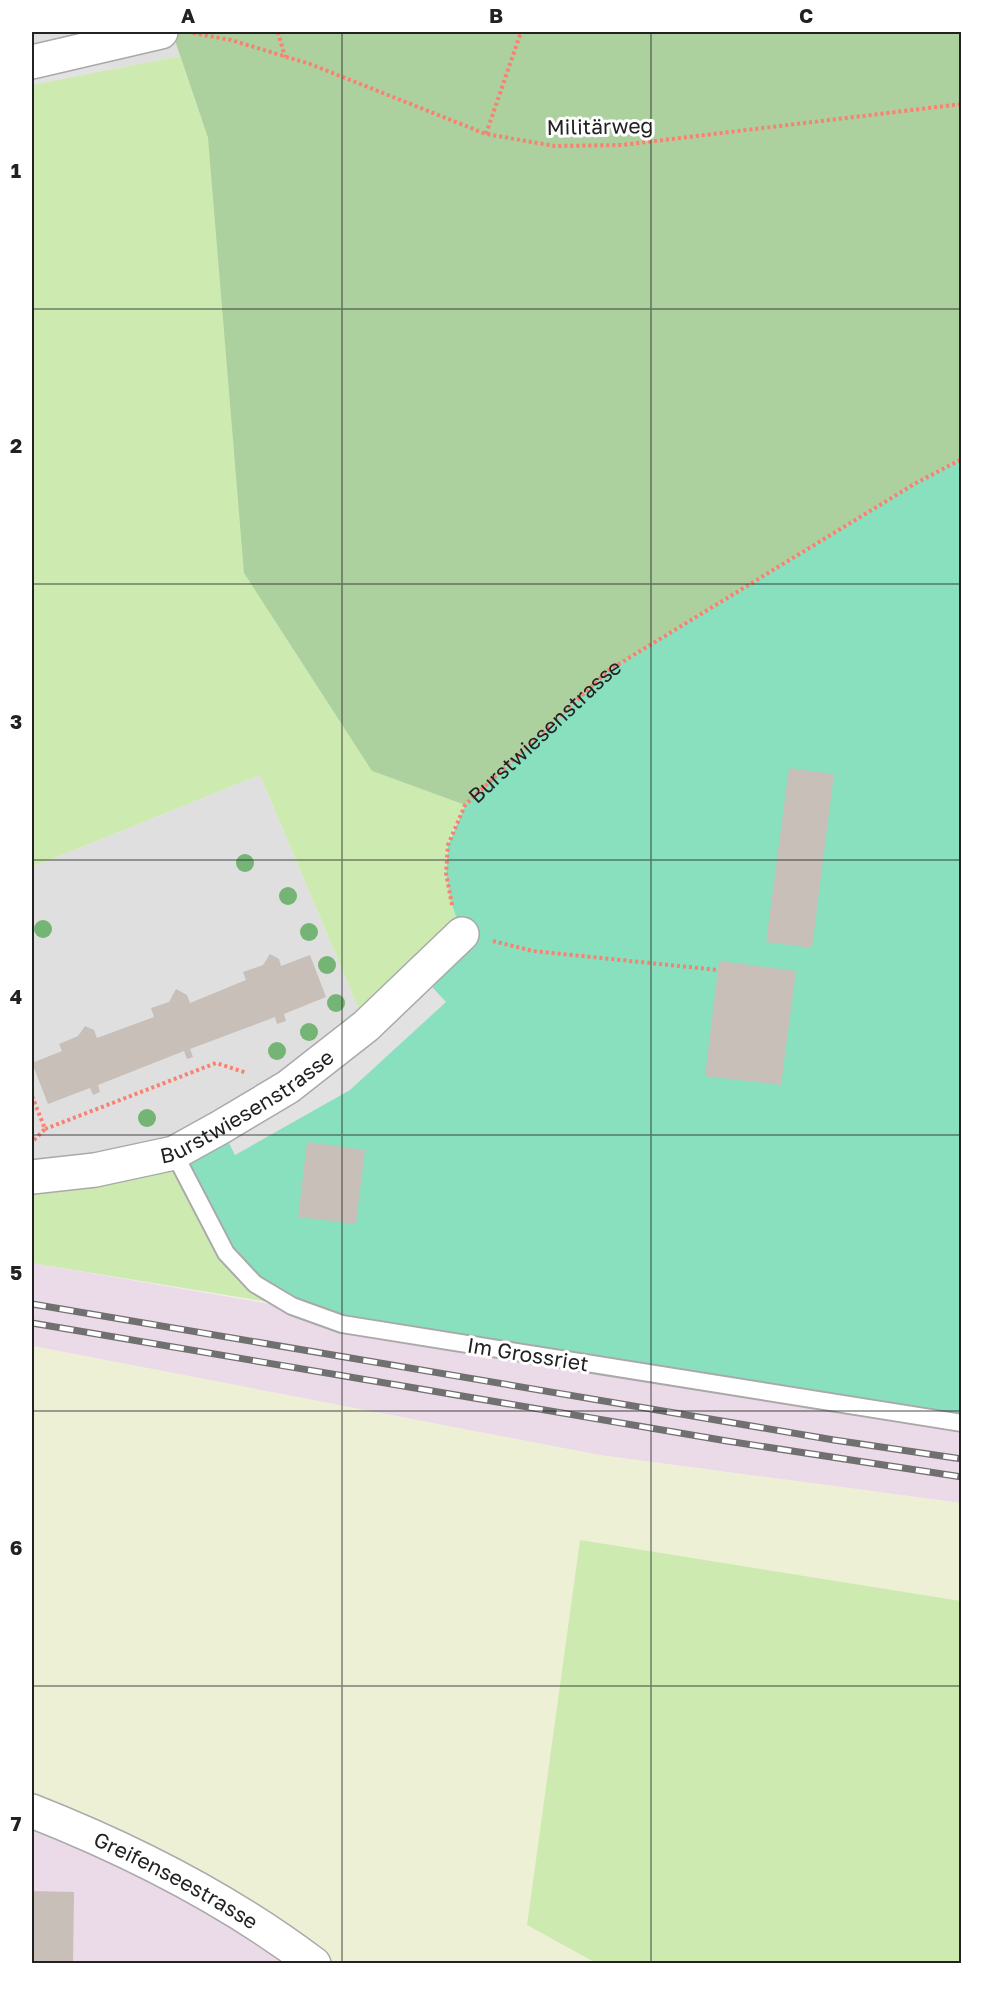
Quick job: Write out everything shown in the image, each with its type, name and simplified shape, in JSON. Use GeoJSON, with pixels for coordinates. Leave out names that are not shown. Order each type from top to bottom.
{"type":"FeatureCollection","features":[{"type":"Feature","properties":{"kind":"street"},"geometry":{"type":"LineString","coordinates":[[32,62],[161,32]]}},
{"type":"Feature","properties":{"kind":"street","name":"Burstwiesenstrasse"},"geometry":{"type":"LineString","coordinates":[[32,1178],[95,1170],[174,1153],[288,1087],[366,1026],[462,934]]}},
{"type":"Feature","properties":{"kind":"street","name":"Greifenseestrasse"},"geometry":{"type":"LineString","coordinates":[[32,1811],[81,1830],[155,1865],[262,1928],[314,1964]]}},
{"type":"Feature","properties":{"kind":"lane","name":"Im Grossriet"},"geometry":{"type":"LineString","coordinates":[[174,1153],[226,1253],[255,1284],[292,1306],[342,1324],[962,1423]]}},
{"type":"Feature","properties":{"kind":"path","name":"Militärweg"},"geometry":{"type":"LineString","coordinates":[[183,32],[231,40],[310,64],[486,134],[555,146],[622,145],[962,104]]}},
{"type":"Feature","properties":{"kind":"path"},"geometry":{"type":"LineString","coordinates":[[278,32],[285,57]]}},
{"type":"Feature","properties":{"kind":"path"},"geometry":{"type":"LineString","coordinates":[[486,134],[521,32]]}},
{"type":"Feature","properties":{"kind":"path","name":"Burstwiesenstrasse"},"geometry":{"type":"LineString","coordinates":[[462,934],[450,899],[446,873],[448,845],[465,805],[609,670],[916,483],[962,459]]}},
{"type":"Feature","properties":{"kind":"path"},"geometry":{"type":"LineString","coordinates":[[462,934],[533,951],[718,970]]}},
{"type":"Feature","properties":{"kind":"path"},"geometry":{"type":"LineString","coordinates":[[32,1142],[45,1129],[216,1063],[288,1087]]}},
{"type":"Feature","properties":{"kind":"path"},"geometry":{"type":"LineString","coordinates":[[32,1096],[45,1129]]}},
{"type":"Feature","properties":{"kind":"shaded area"},"geometry":{"type":"Polygon","coordinates":[[[32,32],[172,32],[180,56],[32,85],[32,32]]]}},
{"type":"Feature","properties":{"kind":"shaded area"},"geometry":{"type":"Polygon","coordinates":[[[111,59],[112,69],[32,85],[32,76],[111,59]]]}},
{"type":"Feature","properties":{"kind":"shaded area"},"geometry":{"type":"Polygon","coordinates":[[[260,775],[366,1026],[221,1127],[32,1177],[32,867],[260,775]]]}},
{"type":"Feature","properties":{"kind":"shaded area"},"geometry":{"type":"Polygon","coordinates":[[[421,975],[446,1002],[350,1090],[235,1155],[221,1127],[421,975]]]}},
{"type":"Feature","properties":{"kind":"shaded area"},"geometry":{"type":"Polygon","coordinates":[[[32,1263],[961,1423],[961,1503],[599,1455],[32,1346],[32,1263]]]}},
{"type":"Feature","properties":{"kind":"shaded area"},"geometry":{"type":"Polygon","coordinates":[[[32,1811],[314,1963],[32,1963],[32,1811]]]}},
{"type":"Feature","properties":{"kind":"green space"},"geometry":{"type":"Polygon","coordinates":[[[172,32],[961,32],[961,459],[916,483],[609,670],[465,805],[372,771],[244,573],[208,138],[172,32]]]}},
{"type":"Feature","properties":{"kind":"green space"},"geometry":{"type":"Polygon","coordinates":[[[180,56],[208,138],[372,771],[465,805],[449,840],[446,856],[451,901],[462,934],[366,1026],[260,775],[32,867],[32,85],[180,56]]]}},
{"type":"Feature","properties":{"kind":"green space"},"geometry":{"type":"Polygon","coordinates":[[[961,459],[961,1423],[342,1324],[292,1306],[226,1253],[174,1153],[462,934],[450,899],[446,873],[448,845],[465,805],[609,670],[916,483],[961,459]]]}},
{"type":"Feature","properties":{"kind":"green space"},"geometry":{"type":"Polygon","coordinates":[[[174,1153],[292,1306],[32,1263],[32,1177],[174,1153]]]}},
{"type":"Feature","properties":{"kind":"green space"},"geometry":{"type":"Polygon","coordinates":[[[32,1346],[599,1455],[961,1503],[961,1601],[904,1592],[528,1924],[596,1963],[314,1963],[32,1811],[32,1346]]]}},
{"type":"Feature","properties":{"kind":"green space"},"geometry":{"type":"Polygon","coordinates":[[[580,1540],[961,1601],[961,1963],[596,1963],[527,1925],[580,1540]]]}},
{"type":"Feature","properties":{"kind":"building"},"geometry":{"type":"Polygon","coordinates":[[[789,768],[834,774],[812,948],[766,942],[789,768]]]}},
{"type":"Feature","properties":{"kind":"building"},"geometry":{"type":"Polygon","coordinates":[[[270,954],[279,959],[281,966],[310,955],[326,997],[284,1014],[286,1021],[277,1024],[275,1017],[190,1049],[193,1057],[187,1059],[184,1051],[98,1085],[100,1092],[93,1095],[90,1088],[48,1104],[32,1063],[62,1051],[59,1044],[78,1036],[85,1026],[94,1030],[97,1038],[154,1017],[151,1008],[169,1002],[176,989],[187,995],[190,1003],[246,980],[243,972],[263,965],[270,954]]]}},
{"type":"Feature","properties":{"kind":"building"},"geometry":{"type":"Polygon","coordinates":[[[719,961],[796,971],[781,1085],[705,1076],[719,961]]]}},
{"type":"Feature","properties":{"kind":"building"},"geometry":{"type":"Polygon","coordinates":[[[307,1142],[365,1150],[356,1224],[298,1217],[307,1142]]]}},
{"type":"Feature","properties":{"kind":"building"},"geometry":{"type":"Polygon","coordinates":[[[32,1891],[74,1892],[73,1964],[32,1964],[32,1891]]]}},
{"type":"Feature","properties":{"kind":"railway"},"geometry":{"type":"LineString","coordinates":[[32,1304],[834,1440],[962,1459]]}},
{"type":"Feature","properties":{"kind":"railway"},"geometry":{"type":"LineString","coordinates":[[32,1323],[727,1441],[962,1477]]}}]}
